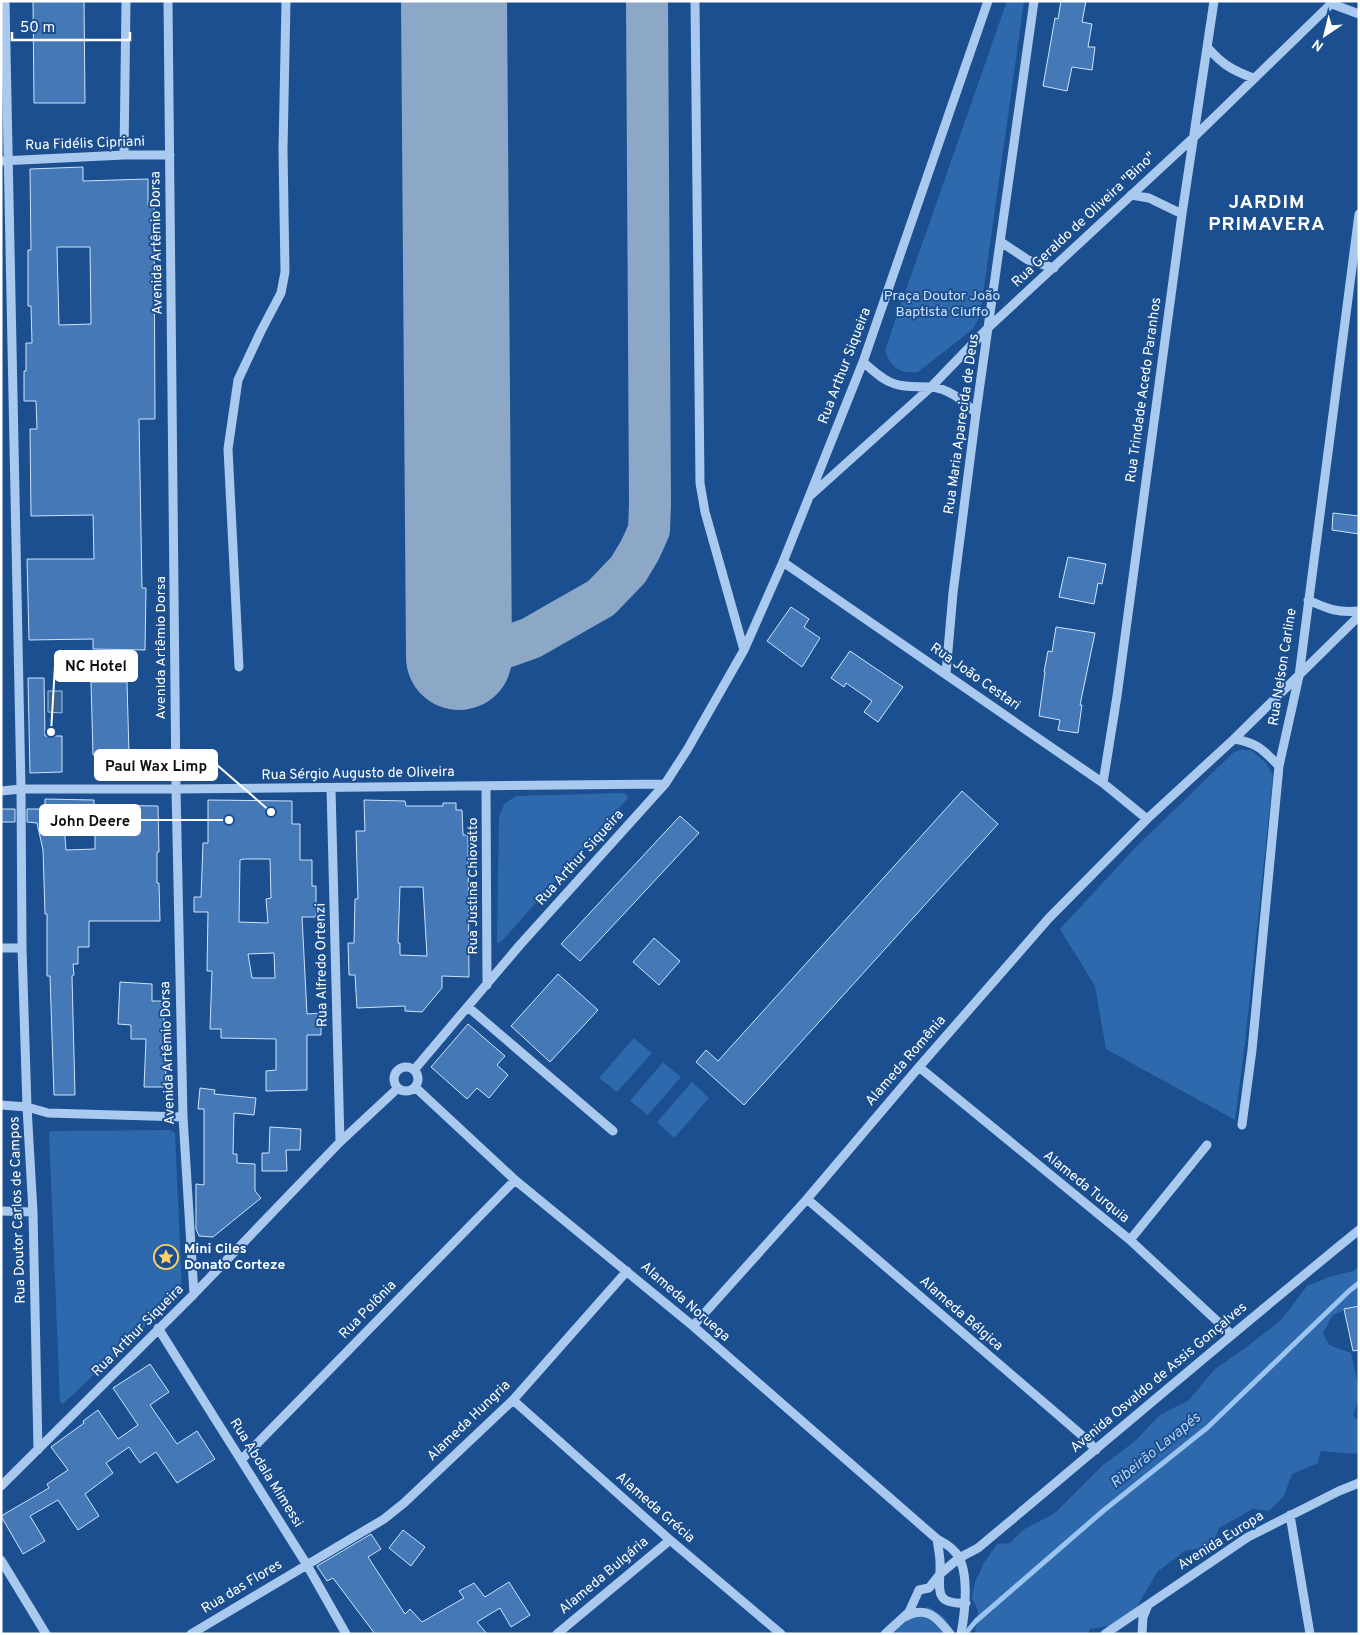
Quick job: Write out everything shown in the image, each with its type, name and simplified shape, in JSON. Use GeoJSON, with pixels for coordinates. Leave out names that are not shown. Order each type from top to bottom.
{"type":"FeatureCollection","features":[{"type":"Feature","properties":{"kind":"street","name":"Rua Doutor Carlos de Campos"},"geometry":{"type":"LineString","coordinates":[[5,1],[4,161],[21,789],[22,948],[33,1212],[38,1450]]}},
{"type":"Feature","properties":{"kind":"street"},"geometry":{"type":"LineString","coordinates":[[124,155],[126,1]]}},
{"type":"Feature","properties":{"kind":"street","name":"Avenida Artêmio Dorsa"},"geometry":{"type":"LineString","coordinates":[[168,1],[176,790],[183,1117],[194,1294]]}},
{"type":"Feature","properties":{"kind":"street"},"geometry":{"type":"LineString","coordinates":[[239,667],[228,449],[238,380],[261,331],[282,293],[285,272],[283,150],[286,1]]}},
{"type":"Feature","properties":{"kind":"street"},"geometry":{"type":"LineString","coordinates":[[695,1],[700,483],[705,512],[744,650]]}},
{"type":"Feature","properties":{"kind":"street","name":"Rua Arthur Siqueira"},"geometry":{"type":"LineString","coordinates":[[414,1070],[519,946],[665,784],[687,750],[744,650],[784,562],[863,362],[988,1]]}},
{"type":"Feature","properties":{"kind":"street","name":"Rua Maria Aparecida de Deus"},"geometry":{"type":"LineString","coordinates":[[946,673],[953,593],[976,413],[990,326],[1034,1]]}},
{"type":"Feature","properties":{"kind":"street","name":"Rua Trindade Acedo Paranhos"},"geometry":{"type":"LineString","coordinates":[[1103,783],[1117,696],[1182,214],[1214,1]]}},
{"type":"Feature","properties":{"kind":"street"},"geometry":{"type":"LineString","coordinates":[[1333,3],[1359,14]]}},
{"type":"Feature","properties":{"kind":"street","name":"Rua Geraldo de Oliveira \"Bino\""},"geometry":{"type":"LineString","coordinates":[[808,498],[930,387],[990,326],[1193,138],[1253,78],[1333,3]]}},
{"type":"Feature","properties":{"kind":"street"},"geometry":{"type":"LineString","coordinates":[[1208,48],[1220,62],[1231,70],[1253,78]]}},
{"type":"Feature","properties":{"kind":"street","name":"Rua Fidélis Cipriani"},"geometry":{"type":"LineString","coordinates":[[4,161],[124,155],[170,155]]}},
{"type":"Feature","properties":{"kind":"street"},"geometry":{"type":"LineString","coordinates":[[1131,194],[1149,198],[1182,214]]}},
{"type":"Feature","properties":{"kind":"street","name":"Rua Nelson Carline"},"geometry":{"type":"LineString","coordinates":[[1242,1125],[1252,1050],[1279,766],[1299,676],[1359,214]]}},
{"type":"Feature","properties":{"kind":"street"},"geometry":{"type":"LineString","coordinates":[[1001,242],[1028,260],[1054,268]]}},
{"type":"Feature","properties":{"kind":"street"},"geometry":{"type":"LineString","coordinates":[[863,362],[882,378],[894,384],[909,388],[930,387],[946,390],[958,397],[976,413]]}},
{"type":"Feature","properties":{"kind":"street","name":"Rua João Cestari"},"geometry":{"type":"LineString","coordinates":[[784,562],[1103,783],[1147,820]]}},
{"type":"Feature","properties":{"kind":"street"},"geometry":{"type":"LineString","coordinates":[[1308,600],[1327,609],[1343,613],[1359,612]]}},
{"type":"Feature","properties":{"kind":"street","name":"Alameda Romênia"},"geometry":{"type":"LineString","coordinates":[[693,1326],[807,1199],[918,1067],[1049,918],[1147,820],[1234,739],[1359,616]]}},
{"type":"Feature","properties":{"kind":"street"},"geometry":{"type":"LineString","coordinates":[[1234,739],[1250,742],[1262,749],[1279,766]]}},
{"type":"Feature","properties":{"kind":"street","name":"Rua Sérgio Augusto de Oliveira"},"geometry":{"type":"LineString","coordinates":[[1,791],[21,789],[176,790],[665,784]]}},
{"type":"Feature","properties":{"kind":"street","name":"Rua Justina Chiovatto"},"geometry":{"type":"LineString","coordinates":[[486,786],[487,985]]}},
{"type":"Feature","properties":{"kind":"street","name":"Rua Alfredo Ortenzi"},"geometry":{"type":"LineString","coordinates":[[331,788],[340,1142]]}},
{"type":"Feature","properties":{"kind":"street"},"geometry":{"type":"LineString","coordinates":[[1,948],[22,948]]}},
{"type":"Feature","properties":{"kind":"street"},"geometry":{"type":"LineString","coordinates":[[468,1007],[613,1131]]}},
{"type":"Feature","properties":{"kind":"street"},"geometry":{"type":"LineString","coordinates":[[406,1066],[414,1070],[418,1077],[415,1087],[408,1091],[398,1088],[394,1081],[396,1072],[406,1066]]}},
{"type":"Feature","properties":{"kind":"street","name":"Alameda Turquia"},"geometry":{"type":"LineString","coordinates":[[918,1067],[1130,1240],[1231,1334]]}},
{"type":"Feature","properties":{"kind":"street","name":"Alameda Noruega"},"geometry":{"type":"LineString","coordinates":[[415,1087],[516,1180],[693,1326],[937,1539],[955,1550],[959,1558]]}},
{"type":"Feature","properties":{"kind":"street","name":"Rua Arthur Siqueira"},"geometry":{"type":"LineString","coordinates":[[1,1486],[194,1294],[340,1142],[398,1088]]}},
{"type":"Feature","properties":{"kind":"street"},"geometry":{"type":"LineString","coordinates":[[1,1105],[28,1107],[48,1113],[183,1117]]}},
{"type":"Feature","properties":{"kind":"street"},"geometry":{"type":"LineString","coordinates":[[1130,1240],[1207,1145]]}},
{"type":"Feature","properties":{"kind":"street","name":"Rua Polônia"},"geometry":{"type":"LineString","coordinates":[[241,1460],[516,1180]]}},
{"type":"Feature","properties":{"kind":"street","name":"Alameda Bélgica"},"geometry":{"type":"LineString","coordinates":[[807,1199],[1096,1450]]}},
{"type":"Feature","properties":{"kind":"street"},"geometry":{"type":"LineString","coordinates":[[1,1211],[33,1212]]}},
{"type":"Feature","properties":{"kind":"street","name":"Avenida Osvaldo de Assis Gonçalves"},"geometry":{"type":"LineString","coordinates":[[885,1634],[905,1618],[919,1590],[929,1588],[940,1574],[959,1558],[978,1548],[1231,1334],[1359,1230]]}},
{"type":"Feature","properties":{"kind":"street","name":"Alameda Hungria"},"geometry":{"type":"LineString","coordinates":[[307,1564],[398,1509],[513,1400],[627,1271]]}},
{"type":"Feature","properties":{"kind":"street","name":"Rua Abdala Mimessi"},"geometry":{"type":"LineString","coordinates":[[158,1328],[307,1564],[346,1634]]}},
{"type":"Feature","properties":{"kind":"street","name":"Alameda Grécia"},"geometry":{"type":"LineString","coordinates":[[513,1400],[670,1540],[781,1634]]}},
{"type":"Feature","properties":{"kind":"street","name":"Avenida Europa"},"geometry":{"type":"LineString","coordinates":[[1105,1634],[1248,1537],[1339,1491],[1359,1483]]}},
{"type":"Feature","properties":{"kind":"street"},"geometry":{"type":"LineString","coordinates":[[1290,1515],[1310,1634]]}},
{"type":"Feature","properties":{"kind":"street"},"geometry":{"type":"LineString","coordinates":[[937,1539],[940,1562],[939,1588],[950,1603],[966,1603]]}},
{"type":"Feature","properties":{"kind":"street","name":"Alameda Bulgária"},"geometry":{"type":"LineString","coordinates":[[556,1634],[670,1540]]}},
{"type":"Feature","properties":{"kind":"street","name":"Avenida Osvaldo de Assis Gonçalves"},"geometry":{"type":"LineString","coordinates":[[963,1570],[978,1548]]}},
{"type":"Feature","properties":{"kind":"street"},"geometry":{"type":"LineString","coordinates":[[959,1558],[963,1570],[966,1603],[962,1632]]}},
{"type":"Feature","properties":{"kind":"street"},"geometry":{"type":"LineString","coordinates":[[1,1560],[46,1634]]}},
{"type":"Feature","properties":{"kind":"street","name":"Rua das Flores"},"geometry":{"type":"LineString","coordinates":[[191,1634],[307,1564]]}},
{"type":"Feature","properties":{"kind":"street"},"geometry":{"type":"LineString","coordinates":[[1142,1634],[1143,1617],[1149,1605]]}},
{"type":"Feature","properties":{"kind":"street"},"geometry":{"type":"LineString","coordinates":[[905,1618],[918,1612],[929,1613],[950,1634]]}},
{"type":"Feature","properties":{"kind":"green space","name":"Praça Doutor João Baptista Ciuffo"},"geometry":{"type":"Polygon","coordinates":[[[1007,1],[1024,1],[980,316],[973,329],[918,372],[906,372],[893,365],[885,350],[1007,1]]]}},
{"type":"Feature","properties":{"kind":"green space"},"geometry":{"type":"Polygon","coordinates":[[[1251,750],[1266,763],[1273,776],[1235,1120],[1106,1049],[1095,986],[1060,929],[1135,848],[1234,752],[1251,750]]]}},
{"type":"Feature","properties":{"kind":"green space"},"geometry":{"type":"Polygon","coordinates":[[[622,793],[627,795],[628,798],[502,941],[498,943],[499,817],[504,804],[516,796],[622,793]]]}},
{"type":"Feature","properties":{"kind":"green space"},"geometry":{"type":"Polygon","coordinates":[[[634,1038],[652,1053],[617,1092],[599,1078],[634,1038]]]}},
{"type":"Feature","properties":{"kind":"green space"},"geometry":{"type":"Polygon","coordinates":[[[663,1062],[681,1077],[648,1115],[630,1101],[663,1062]]]}},
{"type":"Feature","properties":{"kind":"green space"},"geometry":{"type":"Polygon","coordinates":[[[692,1082],[709,1098],[674,1138],[657,1122],[692,1082]]]}},
{"type":"Feature","properties":{"kind":"green space"},"geometry":{"type":"Polygon","coordinates":[[[170,1130],[175,1133],[182,1291],[63,1404],[60,1402],[49,1133],[51,1131],[170,1130]]]}},
{"type":"Feature","properties":{"kind":"green space"},"geometry":{"type":"Polygon","coordinates":[[[1359,1266],[1359,1304],[1333,1315],[1323,1333],[1329,1345],[1351,1353],[1359,1389],[1359,1398],[1353,1415],[1359,1421],[1359,1452],[1355,1454],[1321,1451],[1318,1463],[1292,1474],[1284,1496],[1269,1511],[1253,1509],[1219,1528],[1214,1541],[1201,1548],[1185,1551],[1157,1572],[1135,1610],[1115,1625],[1090,1629],[1088,1634],[975,1634],[978,1611],[972,1598],[975,1582],[984,1563],[997,1544],[1010,1543],[1023,1530],[1055,1513],[1103,1465],[1134,1442],[1160,1415],[1189,1400],[1215,1369],[1282,1319],[1307,1286],[1329,1277],[1353,1271],[1359,1266]]]}},
{"type":"Feature","properties":{"kind":"green space"},"geometry":{"type":"Polygon","coordinates":[[[929,1607],[944,1617],[954,1631],[953,1634],[894,1634],[901,1617],[906,1623],[917,1610],[929,1607]]]}},
{"type":"Feature","properties":{"kind":"shaded area"},"geometry":{"type":"Polygon","coordinates":[[[48,691],[62,691],[62,713],[48,712],[48,691]]]}},
{"type":"Feature","properties":{"kind":"building"},"geometry":{"type":"Polygon","coordinates":[[[33,1],[84,1],[85,103],[34,103],[33,1]]]}},
{"type":"Feature","properties":{"kind":"building"},"geometry":{"type":"Polygon","coordinates":[[[1061,1],[1086,1],[1082,22],[1092,24],[1088,47],[1095,47],[1092,70],[1072,67],[1067,91],[1043,86],[1055,18],[1058,19],[1061,1]]]}},
{"type":"Feature","properties":{"kind":"building"},"geometry":{"type":"Polygon","coordinates":[[[83,167],[83,181],[148,179],[148,205],[154,205],[155,419],[139,419],[142,588],[146,588],[145,650],[93,649],[93,639],[29,640],[27,559],[94,559],[93,515],[31,516],[30,429],[37,429],[36,401],[24,401],[26,343],[32,343],[31,306],[28,306],[28,250],[31,250],[30,169],[83,167]],[[57,247],[59,325],[91,324],[90,247],[57,247]]]}},
{"type":"Feature","properties":{"kind":"building"},"geometry":{"type":"Polygon","coordinates":[[[1333,513],[1359,516],[1359,534],[1332,530],[1333,513]]]}},
{"type":"Feature","properties":{"kind":"building"},"geometry":{"type":"Polygon","coordinates":[[[1068,557],[1106,564],[1102,584],[1098,583],[1094,604],[1059,597],[1068,557]]]}},
{"type":"Feature","properties":{"kind":"building"},"geometry":{"type":"Polygon","coordinates":[[[791,607],[809,619],[804,627],[820,638],[802,667],[767,641],[791,607]]]}},
{"type":"Feature","properties":{"kind":"building"},"geometry":{"type":"Polygon","coordinates":[[[1056,627],[1095,633],[1080,705],[1082,705],[1078,733],[1058,730],[1060,720],[1039,716],[1048,651],[1052,652],[1056,627]]]}},
{"type":"Feature","properties":{"kind":"building"},"geometry":{"type":"Polygon","coordinates":[[[850,651],[903,687],[878,722],[864,712],[872,701],[846,683],[844,687],[831,678],[850,651]]]}},
{"type":"Feature","properties":{"kind":"building"},"geometry":{"type":"Polygon","coordinates":[[[28,678],[44,678],[45,736],[62,736],[62,772],[30,773],[28,678]]]}},
{"type":"Feature","properties":{"kind":"building"},"geometry":{"type":"Polygon","coordinates":[[[91,682],[127,682],[129,754],[93,755],[91,682]]]}},
{"type":"Feature","properties":{"kind":"building"},"geometry":{"type":"Polygon","coordinates":[[[962,791],[998,824],[744,1105],[696,1062],[706,1050],[718,1061],[962,791]]]}},
{"type":"Feature","properties":{"kind":"building"},"geometry":{"type":"Polygon","coordinates":[[[45,799],[94,800],[94,805],[158,806],[159,852],[157,852],[157,883],[159,883],[160,921],[89,921],[89,947],[78,947],[78,964],[73,964],[75,1095],[54,1095],[50,976],[47,976],[47,914],[45,914],[43,850],[37,823],[27,822],[27,809],[45,809],[45,799]],[[64,824],[66,850],[95,849],[95,824],[64,824]]]}},
{"type":"Feature","properties":{"kind":"building"},"geometry":{"type":"Polygon","coordinates":[[[208,800],[292,801],[292,824],[300,824],[300,860],[312,860],[312,886],[316,886],[316,917],[302,917],[307,1014],[321,1013],[321,1035],[307,1035],[307,1090],[266,1091],[266,1071],[276,1070],[276,1039],[221,1038],[221,1029],[210,1029],[212,971],[207,971],[208,912],[194,912],[194,897],[201,897],[203,843],[208,843],[208,800]],[[270,859],[240,860],[239,922],[268,923],[266,899],[271,898],[270,859]],[[274,953],[248,954],[252,978],[275,978],[274,953]]]}},
{"type":"Feature","properties":{"kind":"building"},"geometry":{"type":"Polygon","coordinates":[[[364,800],[405,801],[406,806],[443,806],[443,803],[456,803],[456,810],[462,810],[463,835],[468,835],[469,977],[442,976],[442,988],[422,1012],[405,1011],[405,1006],[357,1008],[355,975],[349,975],[348,943],[354,943],[355,899],[358,899],[356,831],[365,831],[364,800]],[[400,887],[398,943],[400,943],[400,955],[427,956],[423,887],[400,887]]]}},
{"type":"Feature","properties":{"kind":"building"},"geometry":{"type":"Polygon","coordinates":[[[1,809],[15,809],[15,822],[1,822],[1,809]]]}},
{"type":"Feature","properties":{"kind":"building"},"geometry":{"type":"Polygon","coordinates":[[[680,816],[699,833],[580,961],[561,944],[680,816]]]}},
{"type":"Feature","properties":{"kind":"building"},"geometry":{"type":"Polygon","coordinates":[[[654,938],[680,961],[659,985],[633,962],[654,938]]]}},
{"type":"Feature","properties":{"kind":"building"},"geometry":{"type":"Polygon","coordinates":[[[558,974],[598,1010],[550,1062],[511,1026],[558,974]]]}},
{"type":"Feature","properties":{"kind":"building"},"geometry":{"type":"Polygon","coordinates":[[[120,982],[152,984],[152,1001],[164,1001],[164,1028],[168,1028],[165,1087],[144,1087],[146,1039],[131,1039],[131,1025],[118,1024],[120,982]]]}},
{"type":"Feature","properties":{"kind":"building"},"geometry":{"type":"Polygon","coordinates":[[[468,1024],[505,1056],[497,1065],[508,1075],[489,1098],[477,1088],[467,1099],[431,1067],[468,1024]]]}},
{"type":"Feature","properties":{"kind":"building"},"geometry":{"type":"Polygon","coordinates":[[[200,1088],[215,1090],[214,1094],[256,1098],[254,1115],[234,1113],[233,1154],[237,1154],[237,1163],[255,1164],[255,1191],[261,1198],[213,1237],[199,1236],[196,1229],[196,1184],[204,1185],[204,1109],[198,1109],[200,1088]]]}},
{"type":"Feature","properties":{"kind":"building"},"geometry":{"type":"Polygon","coordinates":[[[270,1127],[301,1129],[300,1150],[286,1150],[287,1171],[262,1171],[262,1153],[269,1153],[270,1127]]]}},
{"type":"Feature","properties":{"kind":"building"},"geometry":{"type":"Polygon","coordinates":[[[1359,1306],[1359,1350],[1353,1351],[1344,1309],[1359,1306]]]}},
{"type":"Feature","properties":{"kind":"building"},"geometry":{"type":"Polygon","coordinates":[[[150,1364],[169,1392],[150,1405],[177,1444],[197,1431],[215,1459],[177,1483],[156,1452],[140,1463],[129,1447],[106,1463],[113,1473],[85,1494],[99,1516],[78,1530],[58,1500],[30,1516],[45,1541],[23,1554],[1,1516],[49,1488],[47,1484],[68,1470],[51,1447],[84,1423],[83,1421],[98,1410],[118,1439],[138,1425],[113,1388],[150,1364]]]}},
{"type":"Feature","properties":{"kind":"building"},"geometry":{"type":"Polygon","coordinates":[[[403,1530],[425,1547],[411,1566],[389,1548],[403,1530]]]}},
{"type":"Feature","properties":{"kind":"building"},"geometry":{"type":"Polygon","coordinates":[[[371,1534],[381,1549],[368,1557],[405,1614],[410,1609],[422,1622],[464,1598],[459,1591],[474,1583],[485,1597],[509,1582],[530,1615],[511,1627],[500,1608],[477,1622],[487,1634],[375,1634],[333,1578],[327,1581],[317,1566],[371,1534]]]}},
{"type":"Feature","properties":{"kind":"waterway","name":"Ribeirão Lavapés"},"geometry":{"type":"LineString","coordinates":[[965,1634],[976,1621],[1103,1511],[1208,1427],[1359,1283]]}},
{"type":"Feature","properties":{"kind":"taxiway"},"geometry":{"type":"LineString","coordinates":[[459,657],[503,648],[531,638],[601,598],[628,570],[649,530],[647,1]]}},
{"type":"Feature","properties":{"kind":"runway"},"geometry":{"type":"LineString","coordinates":[[454,1],[459,657]]}},
{"type":"Feature","properties":{"kind":"place","name":"NC Hotel"},"geometry":{"type":"Point","coordinates":[51,732]}},
{"type":"Feature","properties":{"kind":"place","name":"Paul Wax Limp"},"geometry":{"type":"Point","coordinates":[271,812]}},
{"type":"Feature","properties":{"kind":"place","name":"John Deere"},"geometry":{"type":"Point","coordinates":[229,820]}},
{"type":"Feature","properties":{"kind":"place","name":"Mini Ciles Donato Corteze"},"geometry":{"type":"Point","coordinates":[166,1257]}},
{"type":"Feature","properties":{"kind":"district","name":"JARDIM PRIMAVERA"},"geometry":{"type":"Point","coordinates":[1267,214]}}]}
